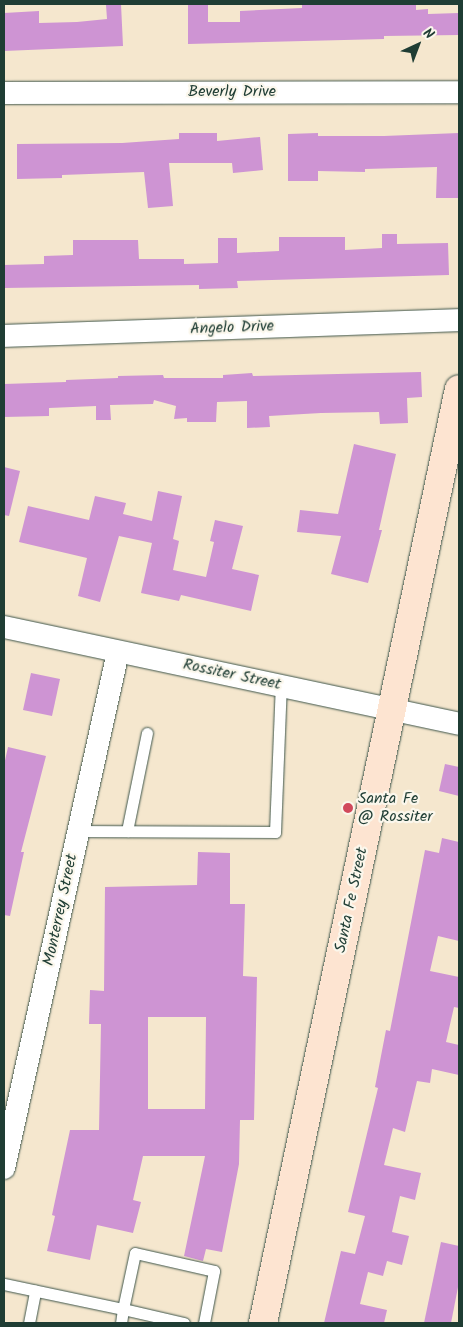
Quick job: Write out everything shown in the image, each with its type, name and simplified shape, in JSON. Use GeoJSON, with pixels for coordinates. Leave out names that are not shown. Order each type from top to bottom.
{"type":"FeatureCollection","features":[{"type":"Feature","properties":{"kind":"main road","name":"Santa Fe Street"},"geometry":{"type":"LineString","coordinates":[[263,1323],[459,389]]}},
{"type":"Feature","properties":{"kind":"street","name":"Beverly Drive"},"geometry":{"type":"LineString","coordinates":[[4,93],[459,92]]}},
{"type":"Feature","properties":{"kind":"street","name":"Angelo Drive"},"geometry":{"type":"LineString","coordinates":[[4,336],[459,320]]}},
{"type":"Feature","properties":{"kind":"street","name":"Rossiter Street"},"geometry":{"type":"LineString","coordinates":[[4,627],[392,708],[459,724]]}},
{"type":"Feature","properties":{"kind":"street","name":"Monterrey Street"},"geometry":{"type":"LineString","coordinates":[[4,1168],[118,652]]}},
{"type":"Feature","properties":{"kind":"lane"},"geometry":{"type":"LineString","coordinates":[[78,831],[275,832],[281,686]]}},
{"type":"Feature","properties":{"kind":"lane"},"geometry":{"type":"LineString","coordinates":[[127,831],[147,733]]}},
{"type":"Feature","properties":{"kind":"lane"},"geometry":{"type":"LineString","coordinates":[[121,1323],[135,1253],[214,1271],[204,1323]]}},
{"type":"Feature","properties":{"kind":"lane"},"geometry":{"type":"LineString","coordinates":[[4,1284],[184,1323]]}},
{"type":"Feature","properties":{"kind":"lane"},"geometry":{"type":"LineString","coordinates":[[29,1323],[35,1291]]}},
{"type":"Feature","properties":{"kind":"building"},"geometry":{"type":"Polygon","coordinates":[[[121,4],[123,46],[4,51],[4,13],[39,11],[39,23],[77,22],[107,19],[106,5],[121,4]]]}},
{"type":"Feature","properties":{"kind":"building"},"geometry":{"type":"Polygon","coordinates":[[[188,4],[208,4],[208,22],[240,22],[240,11],[302,8],[302,4],[416,4],[416,10],[428,9],[428,14],[459,13],[459,35],[384,36],[384,39],[188,44],[188,4]]]}},
{"type":"Feature","properties":{"kind":"building"},"geometry":{"type":"Polygon","coordinates":[[[179,133],[217,133],[217,141],[260,137],[263,170],[233,173],[232,163],[169,163],[173,206],[148,208],[144,172],[62,175],[62,178],[17,179],[17,144],[122,143],[179,139],[179,133]]]}},
{"type":"Feature","properties":{"kind":"building"},"geometry":{"type":"Polygon","coordinates":[[[318,133],[318,136],[384,136],[459,133],[459,198],[436,198],[437,167],[365,169],[365,172],[318,171],[318,181],[288,181],[288,134],[318,133]]]}},
{"type":"Feature","properties":{"kind":"building"},"geometry":{"type":"Polygon","coordinates":[[[382,234],[397,234],[397,244],[448,243],[449,275],[237,281],[238,288],[199,289],[199,285],[4,288],[4,265],[44,264],[44,256],[73,255],[73,240],[138,240],[139,259],[184,259],[184,264],[218,263],[218,238],[237,238],[237,253],[279,251],[279,237],[345,237],[345,250],[382,248],[382,234]]]}},
{"type":"Feature","properties":{"kind":"building"},"geometry":{"type":"Polygon","coordinates":[[[421,372],[422,397],[407,398],[408,423],[380,424],[379,412],[321,413],[269,416],[270,427],[247,428],[247,401],[217,402],[216,422],[187,422],[187,418],[174,419],[176,406],[154,400],[153,404],[110,405],[111,420],[96,420],[96,406],[49,408],[49,416],[4,417],[4,384],[66,382],[66,380],[118,378],[118,376],[163,375],[164,378],[223,378],[223,375],[252,373],[253,376],[421,372]]]}},
{"type":"Feature","properties":{"kind":"building"},"geometry":{"type":"Polygon","coordinates":[[[354,444],[396,454],[379,530],[382,530],[368,583],[331,574],[341,536],[297,532],[300,510],[338,514],[354,444]]]}},
{"type":"Feature","properties":{"kind":"building"},"geometry":{"type":"Polygon","coordinates":[[[4,467],[20,471],[9,516],[4,515],[4,467]]]}},
{"type":"Feature","properties":{"kind":"building"},"geometry":{"type":"Polygon","coordinates":[[[158,491],[182,496],[173,539],[179,541],[173,570],[206,577],[214,542],[210,541],[215,520],[243,526],[232,569],[259,575],[251,611],[181,595],[179,601],[141,593],[152,543],[119,536],[100,602],[78,596],[87,558],[19,542],[28,506],[89,520],[95,496],[126,503],[123,514],[152,521],[158,491]]]}},
{"type":"Feature","properties":{"kind":"building"},"geometry":{"type":"Polygon","coordinates":[[[31,673],[60,679],[52,716],[23,710],[31,673]]]}},
{"type":"Feature","properties":{"kind":"building"},"geometry":{"type":"Polygon","coordinates":[[[8,747],[46,756],[21,852],[24,852],[10,916],[4,915],[4,765],[8,747]]]}},
{"type":"Feature","properties":{"kind":"building"},"geometry":{"type":"Polygon","coordinates":[[[445,764],[459,767],[459,796],[439,791],[445,764]]]}},
{"type":"Feature","properties":{"kind":"building"},"geometry":{"type":"Polygon","coordinates":[[[442,838],[459,842],[459,941],[438,936],[430,971],[459,977],[459,1008],[454,1007],[446,1042],[459,1045],[459,1075],[432,1069],[430,1083],[417,1081],[405,1132],[393,1128],[384,1165],[421,1173],[415,1200],[400,1196],[392,1232],[409,1236],[402,1265],[387,1261],[383,1276],[368,1272],[360,1304],[387,1310],[384,1323],[324,1323],[341,1251],[355,1254],[365,1216],[348,1212],[378,1088],[375,1087],[386,1030],[390,1031],[425,850],[439,853],[442,838]]]}},
{"type":"Feature","properties":{"kind":"building"},"geometry":{"type":"Polygon","coordinates":[[[198,852],[230,853],[230,904],[245,904],[243,976],[257,977],[254,1120],[240,1120],[239,1164],[222,1252],[206,1249],[203,1261],[184,1256],[205,1156],[143,1156],[133,1200],[141,1202],[133,1233],[97,1225],[90,1260],[47,1251],[55,1216],[52,1215],[70,1130],[99,1130],[101,1024],[89,1024],[90,990],[104,991],[105,887],[197,885],[198,852]],[[148,1017],[148,1109],[205,1109],[206,1017],[148,1017]]]}},
{"type":"Feature","properties":{"kind":"building"},"geometry":{"type":"Polygon","coordinates":[[[441,1242],[459,1246],[459,1282],[451,1323],[424,1323],[441,1242]]]}},
{"type":"Feature","properties":{"kind":"place","name":"Santa Fe @ Rossiter"},"geometry":{"type":"Point","coordinates":[348,808]}}]}
